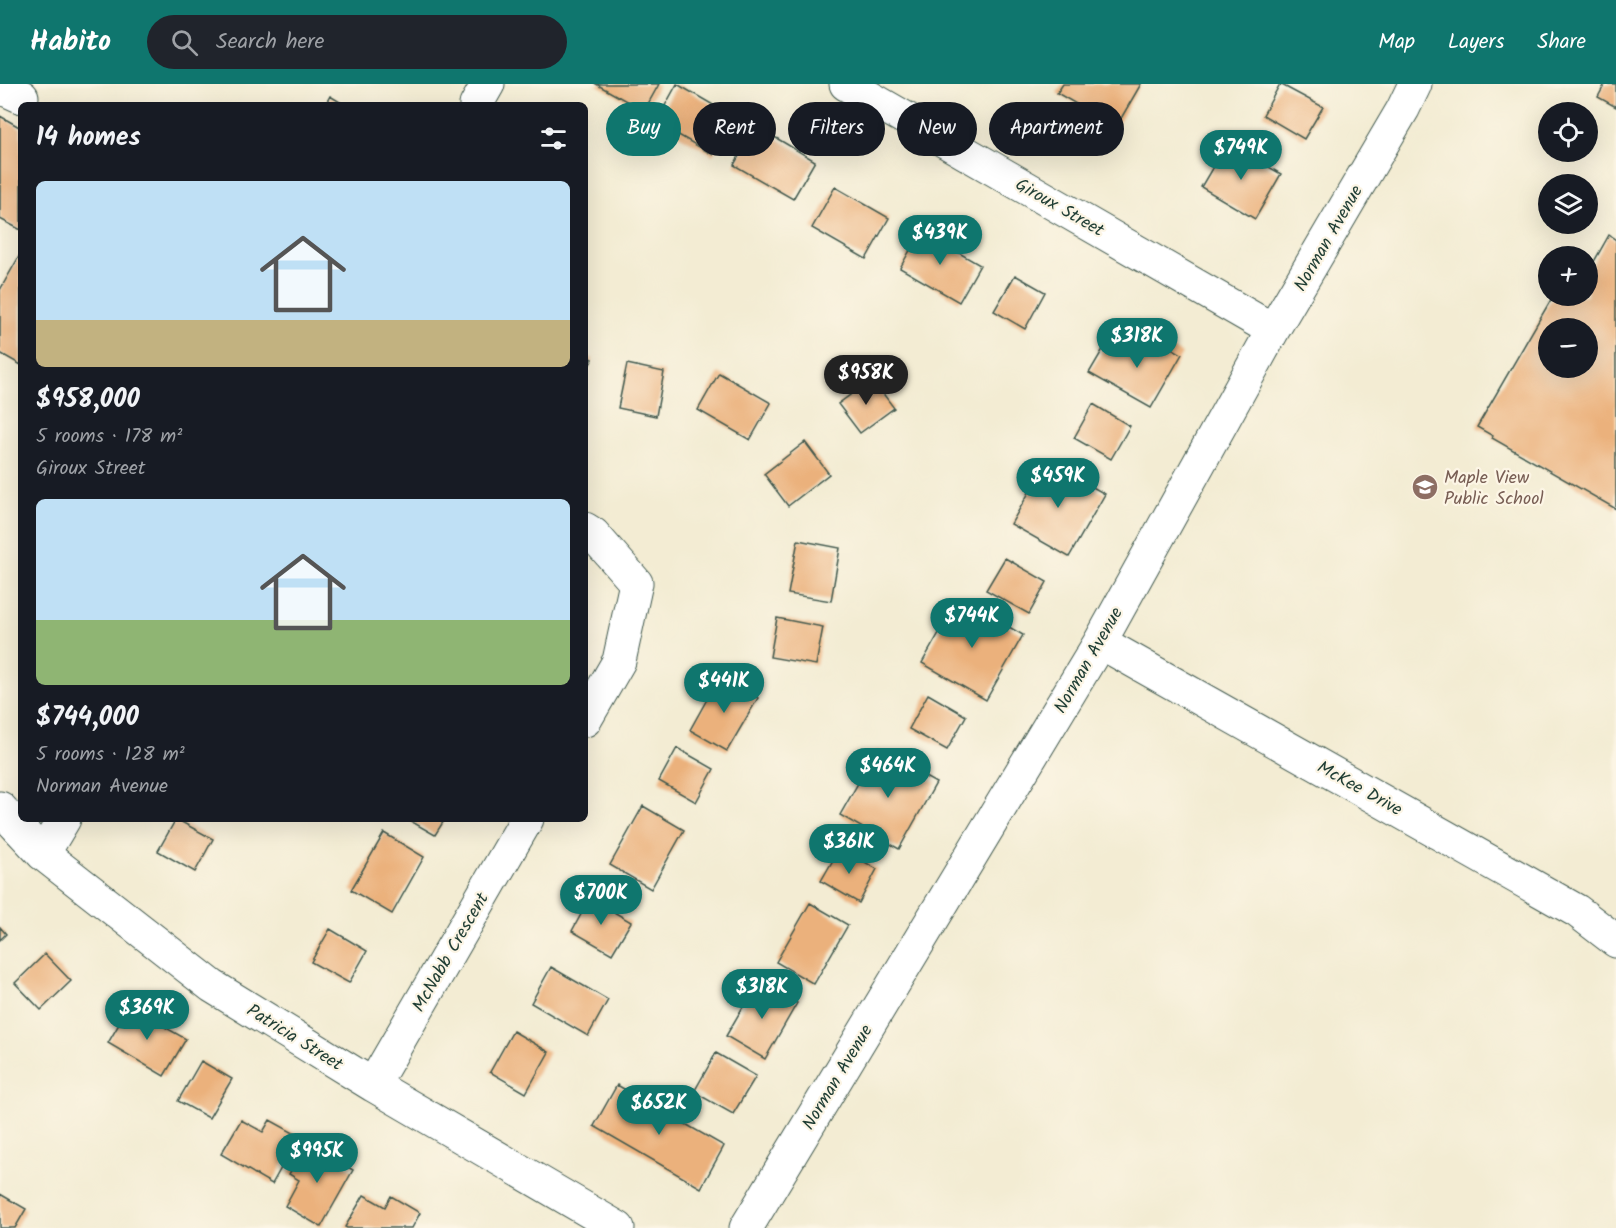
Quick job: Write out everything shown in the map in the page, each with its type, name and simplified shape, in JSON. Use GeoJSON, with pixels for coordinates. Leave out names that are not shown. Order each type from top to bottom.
{"type":"FeatureCollection","features":[{"type":"Feature","properties":{"kind":"street"},"geometry":{"type":"LineString","coordinates":[[478,102],[488,84]]}},
{"type":"Feature","properties":{"kind":"street","name":"Giroux Street"},"geometry":{"type":"LineString","coordinates":[[846,84],[1273,330]]}},
{"type":"Feature","properties":{"kind":"street","name":"Norman Avenue"},"geometry":{"type":"LineString","coordinates":[[746,1228],[1100,642],[1273,330],[1403,109],[1415,84]]}},
{"type":"Feature","properties":{"kind":"street"},"geometry":{"type":"LineString","coordinates":[[588,531],[636,583],[619,661],[588,715]]}},
{"type":"Feature","properties":{"kind":"street","name":"McKee Drive"},"geometry":{"type":"LineString","coordinates":[[1100,642],[1577,911],[1616,941]]}},
{"type":"Feature","properties":{"kind":"street","name":"Patricia Street"},"geometry":{"type":"LineString","coordinates":[[0,808],[43,854],[212,986],[373,1085],[618,1228]]}},
{"type":"Feature","properties":{"kind":"street"},"geometry":{"type":"LineString","coordinates":[[43,854],[62,822]]}},
{"type":"Feature","properties":{"kind":"street","name":"McNabb Crescent"},"geometry":{"type":"LineString","coordinates":[[373,1085],[525,822]]}},
{"type":"Feature","properties":{"kind":"building"},"geometry":{"type":"Polygon","coordinates":[[[596,84],[659,84],[649,102],[628,102],[596,84]]]}},
{"type":"Feature","properties":{"kind":"building"},"geometry":{"type":"Polygon","coordinates":[[[677,84],[708,102],[693,102],[693,143],[681,136],[681,102],[667,102],[677,84]]]}},
{"type":"Feature","properties":{"kind":"building"},"geometry":{"type":"Polygon","coordinates":[[[1063,84],[1141,84],[1124,113],[1124,102],[1073,102],[1057,93],[1063,84]]]}},
{"type":"Feature","properties":{"kind":"building"},"geometry":{"type":"Polygon","coordinates":[[[1280,84],[1323,107],[1304,139],[1263,115],[1280,84]]]}},
{"type":"Feature","properties":{"kind":"building"},"geometry":{"type":"Polygon","coordinates":[[[1605,84],[1616,84],[1616,107],[1598,97],[1605,84]]]}},
{"type":"Feature","properties":{"kind":"building"},"geometry":{"type":"Polygon","coordinates":[[[330,96],[340,102],[327,102],[330,96]]]}},
{"type":"Feature","properties":{"kind":"building"},"geometry":{"type":"Polygon","coordinates":[[[0,116],[18,126],[18,228],[0,219],[0,116]]]}},
{"type":"Feature","properties":{"kind":"building"},"geometry":{"type":"Polygon","coordinates":[[[776,138],[788,145],[788,156],[807,156],[815,161],[793,199],[734,165],[739,156],[776,156],[776,138]]]}},
{"type":"Feature","properties":{"kind":"building"},"geometry":{"type":"Polygon","coordinates":[[[1227,143],[1281,174],[1255,219],[1201,187],[1227,143]]]}},
{"type":"Feature","properties":{"kind":"building"},"geometry":{"type":"Polygon","coordinates":[[[835,187],[889,218],[866,259],[812,228],[835,187]]]}},
{"type":"Feature","properties":{"kind":"building"},"geometry":{"type":"Polygon","coordinates":[[[921,231],[980,265],[959,302],[900,268],[921,231]]]}},
{"type":"Feature","properties":{"kind":"building"},"geometry":{"type":"Polygon","coordinates":[[[1609,235],[1616,240],[1616,509],[1492,438],[1493,436],[1477,427],[1538,322],[1538,378],[1598,378],[1598,318],[1540,318],[1547,306],[1598,306],[1598,254],[1609,235]]]}},
{"type":"Feature","properties":{"kind":"building"},"geometry":{"type":"Polygon","coordinates":[[[18,258],[18,363],[0,353],[0,290],[18,258]]]}},
{"type":"Feature","properties":{"kind":"building"},"geometry":{"type":"Polygon","coordinates":[[[1015,275],[1045,292],[1025,329],[994,311],[1015,275]]]}},
{"type":"Feature","properties":{"kind":"building"},"geometry":{"type":"Polygon","coordinates":[[[1147,334],[1182,354],[1151,408],[1089,373],[1109,339],[1135,354],[1147,334]]]}},
{"type":"Feature","properties":{"kind":"building"},"geometry":{"type":"Polygon","coordinates":[[[588,356],[593,359],[588,367],[588,356]]]}},
{"type":"Feature","properties":{"kind":"building"},"geometry":{"type":"Polygon","coordinates":[[[627,364],[664,372],[656,416],[618,408],[627,364]]]}},
{"type":"Feature","properties":{"kind":"building"},"geometry":{"type":"Polygon","coordinates":[[[719,373],[771,403],[750,440],[698,410],[719,373]]]}},
{"type":"Feature","properties":{"kind":"building"},"geometry":{"type":"Polygon","coordinates":[[[872,379],[894,408],[860,433],[838,404],[872,379]]]}},
{"type":"Feature","properties":{"kind":"building"},"geometry":{"type":"Polygon","coordinates":[[[1093,404],[1130,426],[1111,459],[1074,438],[1093,404]]]}},
{"type":"Feature","properties":{"kind":"building"},"geometry":{"type":"Polygon","coordinates":[[[805,442],[829,474],[788,506],[764,474],[805,442]]]}},
{"type":"Feature","properties":{"kind":"building"},"geometry":{"type":"Polygon","coordinates":[[[1047,461],[1105,494],[1069,557],[1011,524],[1047,461]]]}},
{"type":"Feature","properties":{"kind":"building"},"geometry":{"type":"Polygon","coordinates":[[[798,540],[840,548],[831,601],[788,594],[798,540]]]}},
{"type":"Feature","properties":{"kind":"building"},"geometry":{"type":"Polygon","coordinates":[[[1005,558],[1047,582],[1029,614],[986,590],[1005,558]]]}},
{"type":"Feature","properties":{"kind":"building"},"geometry":{"type":"Polygon","coordinates":[[[959,598],[1023,635],[986,700],[922,663],[959,598]]]}},
{"type":"Feature","properties":{"kind":"building"},"geometry":{"type":"Polygon","coordinates":[[[777,618],[823,627],[816,665],[770,657],[777,618]]]}},
{"type":"Feature","properties":{"kind":"building"},"geometry":{"type":"Polygon","coordinates":[[[720,676],[758,698],[727,751],[690,730],[720,676]]]}},
{"type":"Feature","properties":{"kind":"building"},"geometry":{"type":"Polygon","coordinates":[[[928,694],[966,716],[947,750],[909,729],[928,694]]]}},
{"type":"Feature","properties":{"kind":"building"},"geometry":{"type":"Polygon","coordinates":[[[677,748],[714,769],[696,802],[659,781],[677,748]]]}},
{"type":"Feature","properties":{"kind":"building"},"geometry":{"type":"Polygon","coordinates":[[[877,750],[936,783],[899,849],[840,815],[877,750]]]}},
{"type":"Feature","properties":{"kind":"building"},"geometry":{"type":"Polygon","coordinates":[[[643,806],[684,830],[651,889],[610,865],[643,806]]]}},
{"type":"Feature","properties":{"kind":"building"},"geometry":{"type":"Polygon","coordinates":[[[174,822],[182,822],[213,839],[195,872],[158,851],[174,822]]]}},
{"type":"Feature","properties":{"kind":"building"},"geometry":{"type":"Polygon","coordinates":[[[412,822],[443,822],[435,835],[412,822]]]}},
{"type":"Feature","properties":{"kind":"building"},"geometry":{"type":"Polygon","coordinates":[[[384,833],[424,857],[392,914],[351,890],[384,833]]]}},
{"type":"Feature","properties":{"kind":"building"},"geometry":{"type":"Polygon","coordinates":[[[840,848],[877,869],[859,903],[821,881],[840,848]]]}},
{"type":"Feature","properties":{"kind":"building"},"geometry":{"type":"Polygon","coordinates":[[[590,898],[631,922],[612,954],[572,931],[590,898]]]}},
{"type":"Feature","properties":{"kind":"building"},"geometry":{"type":"Polygon","coordinates":[[[810,903],[848,925],[814,984],[776,962],[810,903]]]}},
{"type":"Feature","properties":{"kind":"building"},"geometry":{"type":"Polygon","coordinates":[[[0,927],[6,934],[0,940],[0,927]]]}},
{"type":"Feature","properties":{"kind":"building"},"geometry":{"type":"Polygon","coordinates":[[[330,929],[367,951],[349,983],[311,962],[330,929]]]}},
{"type":"Feature","properties":{"kind":"building"},"geometry":{"type":"Polygon","coordinates":[[[45,954],[71,981],[41,1010],[15,983],[45,954]]]}},
{"type":"Feature","properties":{"kind":"building"},"geometry":{"type":"Polygon","coordinates":[[[551,967],[608,1000],[588,1036],[531,1003],[551,967]]]}},
{"type":"Feature","properties":{"kind":"building"},"geometry":{"type":"Polygon","coordinates":[[[758,981],[797,1003],[765,1059],[726,1036],[758,981]]]}},
{"type":"Feature","properties":{"kind":"building"},"geometry":{"type":"Polygon","coordinates":[[[129,1007],[186,1039],[164,1076],[108,1043],[129,1007]]]}},
{"type":"Feature","properties":{"kind":"building"},"geometry":{"type":"Polygon","coordinates":[[[513,1031],[549,1052],[526,1093],[490,1072],[513,1031]]]}},
{"type":"Feature","properties":{"kind":"building"},"geometry":{"type":"Polygon","coordinates":[[[716,1053],[756,1076],[733,1114],[694,1092],[716,1053]]]}},
{"type":"Feature","properties":{"kind":"building"},"geometry":{"type":"Polygon","coordinates":[[[201,1061],[232,1079],[209,1118],[178,1101],[201,1061]]]}},
{"type":"Feature","properties":{"kind":"building"},"geometry":{"type":"Polygon","coordinates":[[[617,1085],[724,1146],[701,1188],[594,1126],[617,1085]]]}},
{"type":"Feature","properties":{"kind":"building"},"geometry":{"type":"Polygon","coordinates":[[[241,1120],[263,1132],[270,1120],[299,1136],[272,1184],[221,1154],[241,1120]]]}},
{"type":"Feature","properties":{"kind":"building"},"geometry":{"type":"Polygon","coordinates":[[[307,1143],[353,1170],[321,1227],[285,1206],[299,1180],[289,1174],[307,1143]]]}},
{"type":"Feature","properties":{"kind":"building"},"geometry":{"type":"Polygon","coordinates":[[[0,1194],[26,1209],[15,1228],[0,1228],[0,1194]]]}},
{"type":"Feature","properties":{"kind":"building"},"geometry":{"type":"Polygon","coordinates":[[[364,1195],[385,1207],[391,1196],[420,1213],[412,1228],[345,1227],[364,1195]]]}},
{"type":"Feature","properties":{"kind":"place","name":"Maple View Public School"},"geometry":{"type":"Point","coordinates":[1425,487]}}]}
